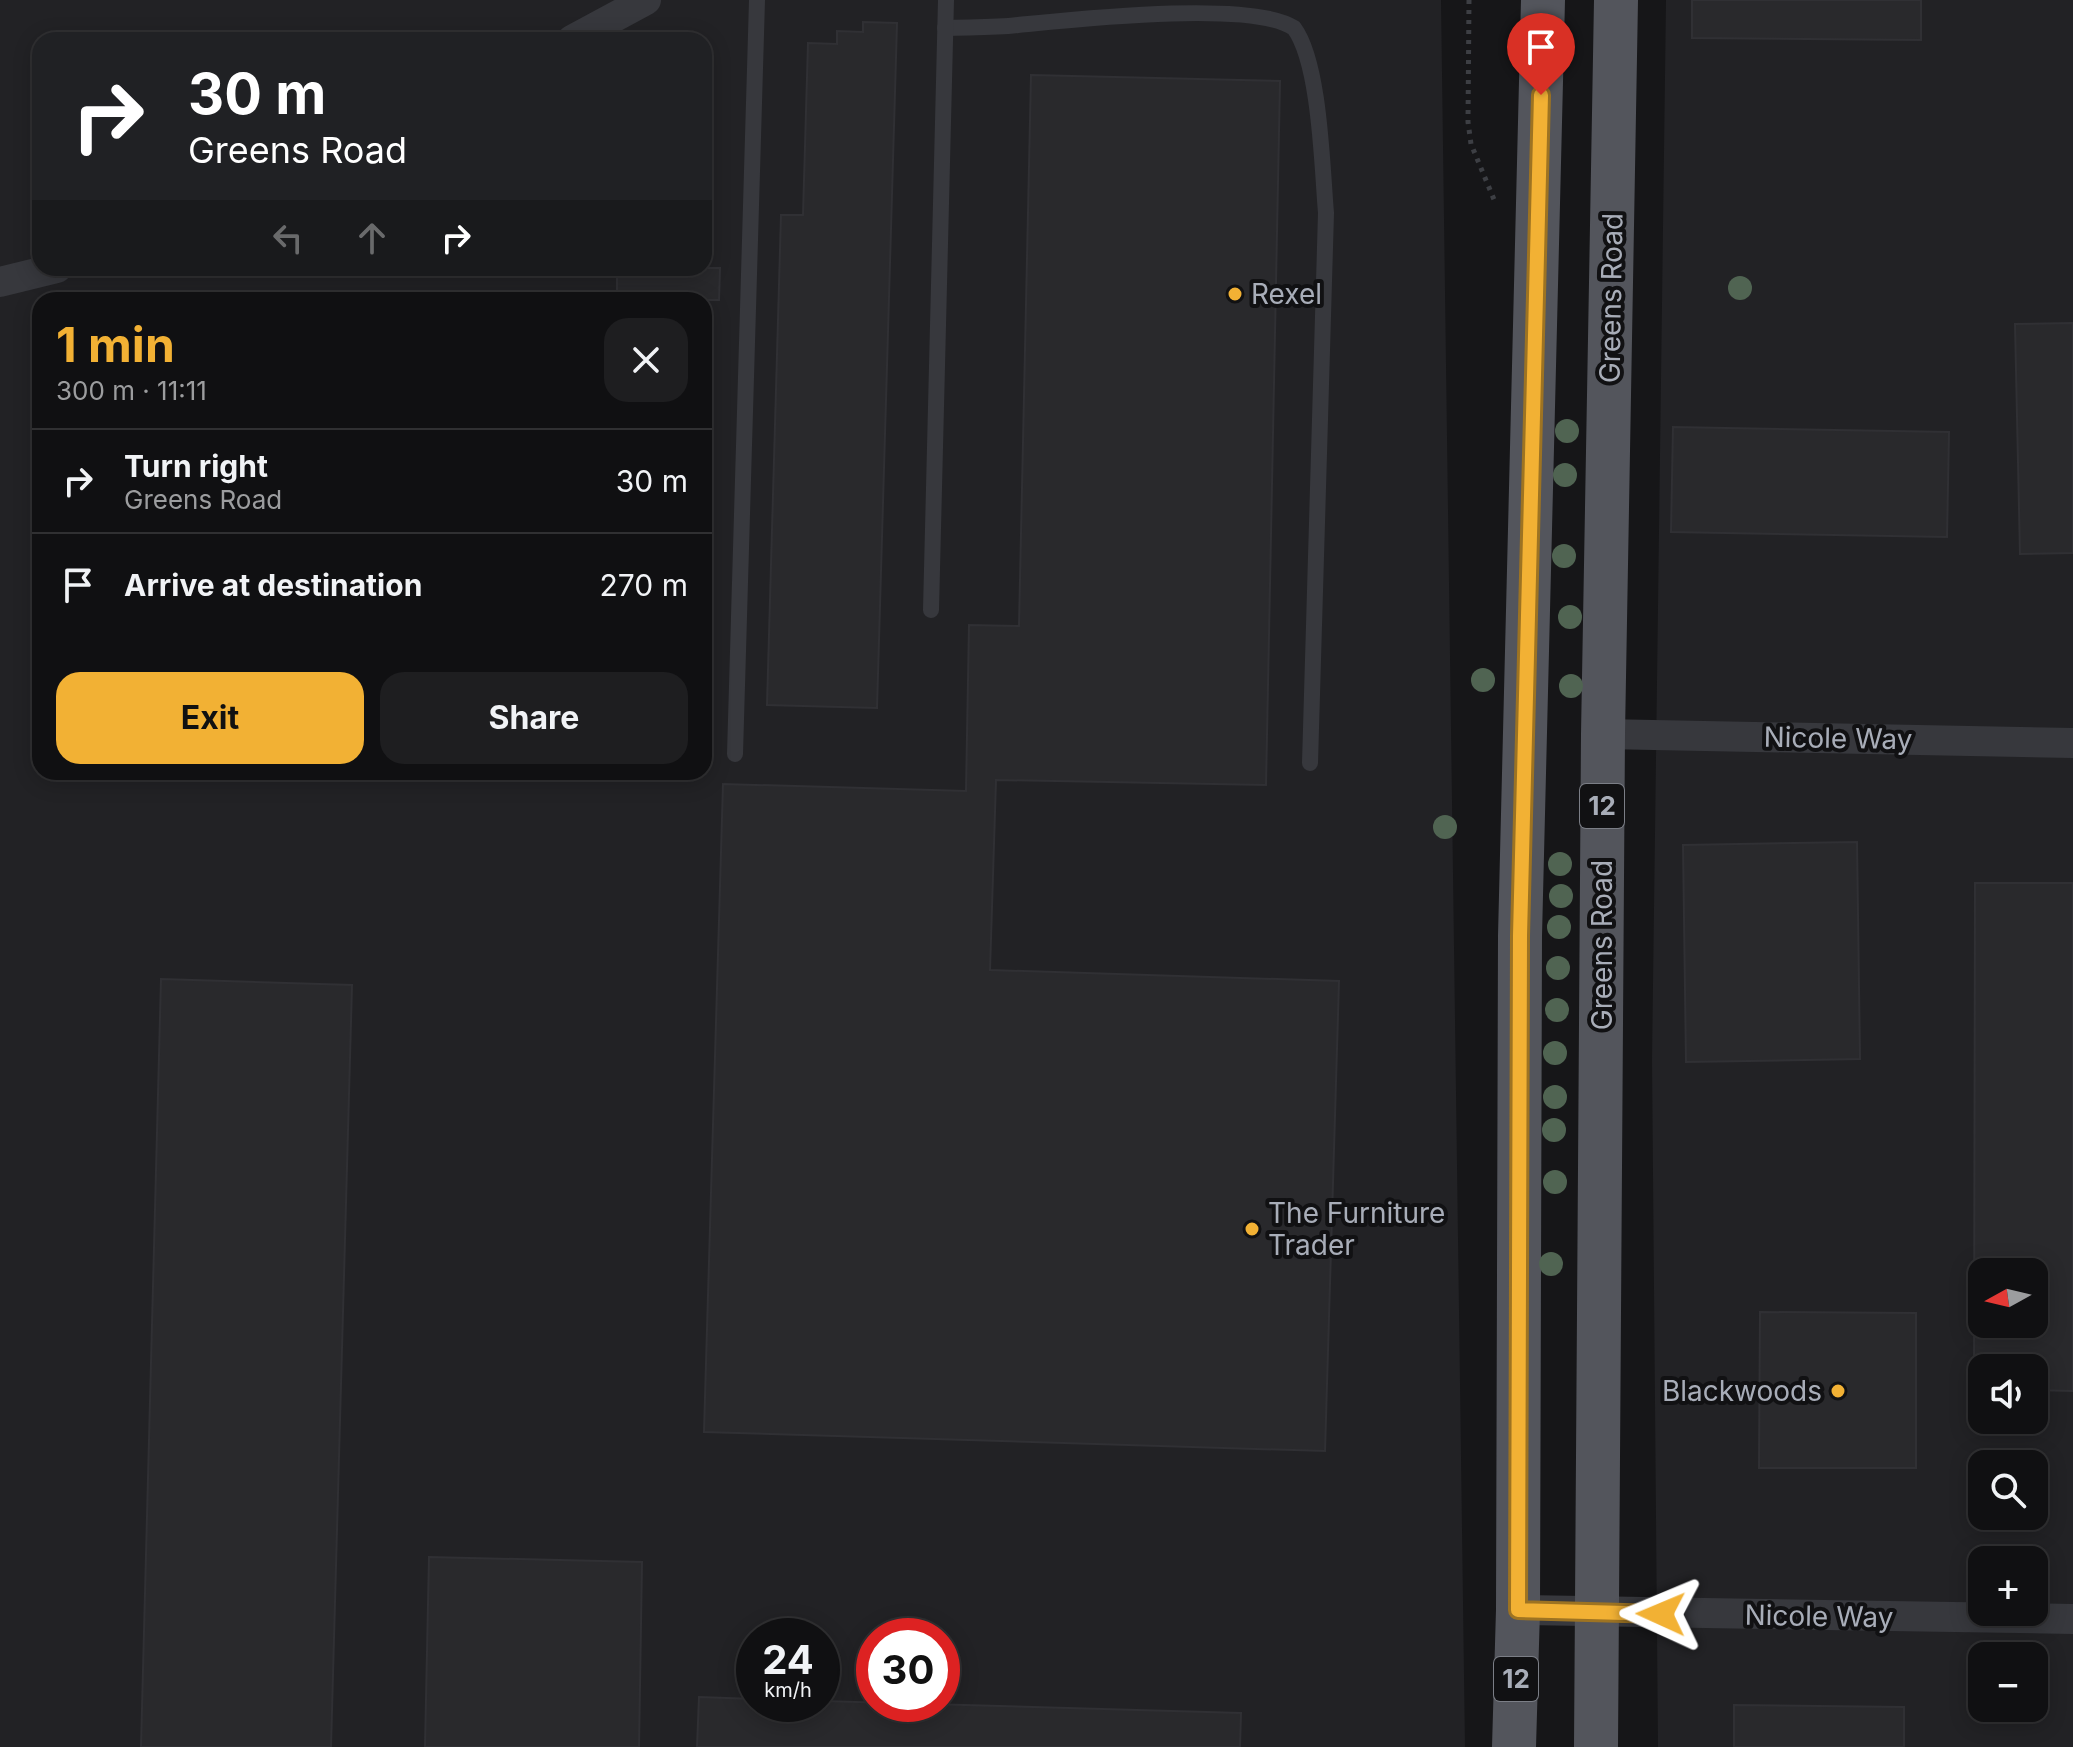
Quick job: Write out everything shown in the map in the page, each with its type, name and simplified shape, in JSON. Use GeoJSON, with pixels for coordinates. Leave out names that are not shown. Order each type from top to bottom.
{"type":"FeatureCollection","features":[{"type":"Feature","properties":{"kind":"main road","name":"12"},"geometry":{"type":"LineString","coordinates":[[1514,1747],[1518,1610],[1520,936],[1543,0]]}},
{"type":"Feature","properties":{"kind":"main road","name":"Greens Road"},"geometry":{"type":"LineString","coordinates":[[1596,1747],[1603,734],[1616,0]]}},
{"type":"Feature","properties":{"kind":"street"},"geometry":{"type":"LineString","coordinates":[[587,32],[646,0]]}},
{"type":"Feature","properties":{"kind":"street"},"geometry":{"type":"LineString","coordinates":[[0,282],[32,274]]}},
{"type":"Feature","properties":{"kind":"street","name":"Nicole Way"},"geometry":{"type":"LineString","coordinates":[[1603,734],[2073,743]]}},
{"type":"Feature","properties":{"kind":"street","name":"Nicole Way"},"geometry":{"type":"LineString","coordinates":[[1518,1610],[2073,1619]]}},
{"type":"Feature","properties":{"kind":"lane"},"geometry":{"type":"LineString","coordinates":[[735,754],[757,0]]}},
{"type":"Feature","properties":{"kind":"lane"},"geometry":{"type":"LineString","coordinates":[[931,610],[946,0]]}},
{"type":"Feature","properties":{"kind":"lane"},"geometry":{"type":"LineString","coordinates":[[945,28],[1018,25],[1145,6],[1213,1],[1254,4],[1280,14],[1293,27],[1303,44],[1320,141],[1326,213],[1310,763]]}},
{"type":"Feature","properties":{"kind":"path"},"geometry":{"type":"LineString","coordinates":[[1469,0],[1468,122],[1471,144],[1487,178],[1497,210]]}},
{"type":"Feature","properties":{"kind":"shaded area"},"geometry":{"type":"Polygon","coordinates":[[[0,0],[1441,0],[1465,1747],[0,1747],[0,0]]]}},
{"type":"Feature","properties":{"kind":"shaded area"},"geometry":{"type":"Polygon","coordinates":[[[1666,0],[2073,0],[2073,1747],[1658,1747],[1652,1060],[1666,0]]]}},
{"type":"Feature","properties":{"kind":"building"},"geometry":{"type":"Polygon","coordinates":[[[1692,0],[1921,0],[1921,40],[1692,38],[1692,0]]]}},
{"type":"Feature","properties":{"kind":"building"},"geometry":{"type":"Polygon","coordinates":[[[863,22],[897,23],[877,708],[767,705],[781,215],[803,215],[808,43],[837,44],[837,31],[863,32],[863,22]]]}},
{"type":"Feature","properties":{"kind":"building"},"geometry":{"type":"Polygon","coordinates":[[[1031,75],[1280,81],[1266,785],[996,780],[990,970],[1339,981],[1325,1451],[704,1432],[723,784],[966,791],[969,625],[1019,626],[1031,75]]]}},
{"type":"Feature","properties":{"kind":"building"},"geometry":{"type":"Polygon","coordinates":[[[712,268],[720,268],[719,300],[712,300],[712,292],[617,292],[617,276],[712,276],[712,268]]]}},
{"type":"Feature","properties":{"kind":"building"},"geometry":{"type":"Polygon","coordinates":[[[2073,323],[2073,553],[2020,554],[2015,324],[2073,323]]]}},
{"type":"Feature","properties":{"kind":"building"},"geometry":{"type":"Polygon","coordinates":[[[1673,427],[1949,432],[1947,537],[1671,532],[1673,427]]]}},
{"type":"Feature","properties":{"kind":"building"},"geometry":{"type":"Polygon","coordinates":[[[1857,842],[1860,1059],[1686,1062],[1683,845],[1857,842]]]}},
{"type":"Feature","properties":{"kind":"building"},"geometry":{"type":"Polygon","coordinates":[[[1975,883],[2073,883],[2073,1391],[2048,1390],[2048,1354],[1974,1354],[1974,1338],[2048,1338],[2048,1258],[1974,1258],[1975,883]]]}},
{"type":"Feature","properties":{"kind":"building"},"geometry":{"type":"Polygon","coordinates":[[[161,979],[352,985],[331,1747],[141,1747],[161,979]]]}},
{"type":"Feature","properties":{"kind":"building","name":"Blackwoods"},"geometry":{"type":"Polygon","coordinates":[[[1760,1312],[1916,1313],[1916,1468],[1759,1468],[1760,1312]]]}},
{"type":"Feature","properties":{"kind":"building"},"geometry":{"type":"Polygon","coordinates":[[[429,1557],[642,1562],[639,1747],[425,1747],[429,1557]]]}},
{"type":"Feature","properties":{"kind":"building"},"geometry":{"type":"Polygon","coordinates":[[[699,1697],[736,1698],[736,1722],[840,1722],[840,1702],[856,1702],[856,1722],[960,1722],[960,1705],[1241,1713],[1240,1747],[697,1747],[699,1697]]]}},
{"type":"Feature","properties":{"kind":"building"},"geometry":{"type":"Polygon","coordinates":[[[1734,1705],[1904,1707],[1904,1747],[1734,1747],[1734,1705]]]}},
{"type":"Feature","properties":{"kind":"place","name":"Rexel"},"geometry":{"type":"Point","coordinates":[1235,294]}},
{"type":"Feature","properties":{"kind":"place","name":"The Furniture Trader"},"geometry":{"type":"Point","coordinates":[1252,1229]}},
{"type":"Feature","properties":{"kind":"place","name":"Blackwoods"},"geometry":{"type":"Point","coordinates":[1838,1391]}},
{"type":"Feature","properties":{"kind":"route"},"geometry":{"type":"LineString","coordinates":[[1541,95],[1520,936],[1518,1610],[1661,1614]]}}]}
